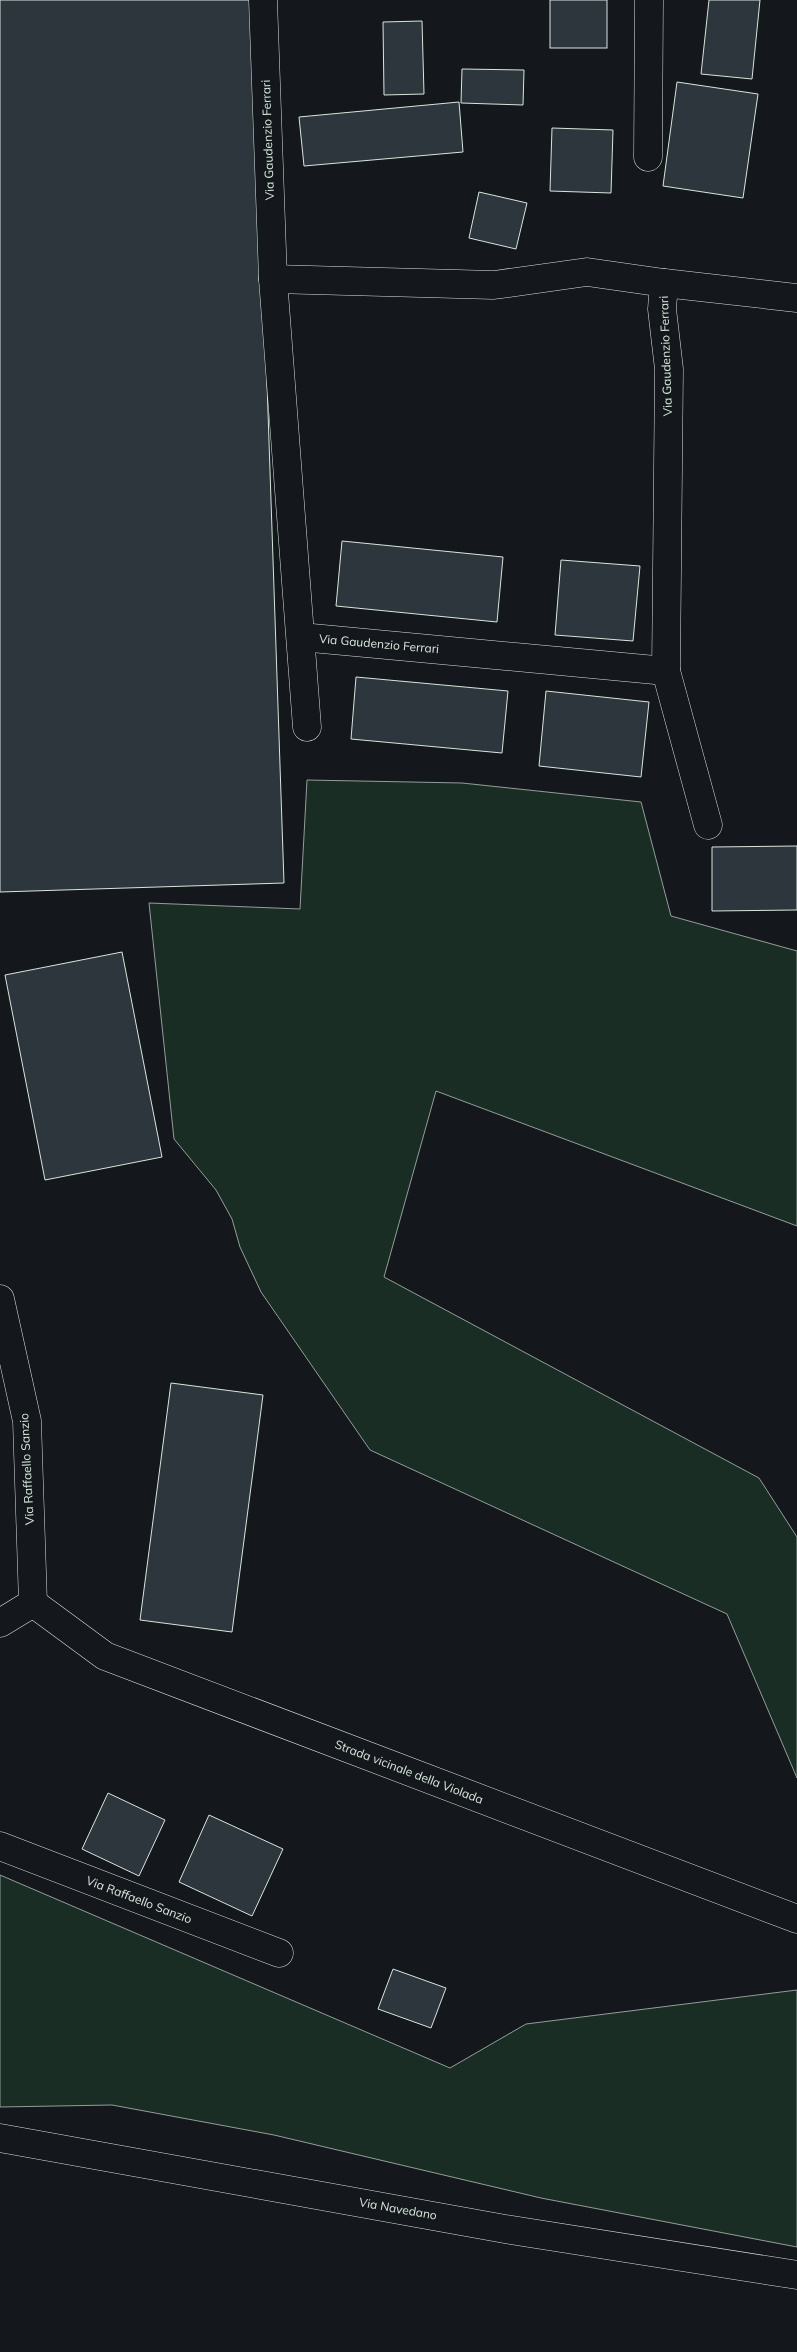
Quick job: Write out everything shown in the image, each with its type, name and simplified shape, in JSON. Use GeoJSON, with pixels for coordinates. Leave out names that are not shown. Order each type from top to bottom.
{"type":"FeatureCollection","features":[{"type":"Feature","properties":{"kind":"street","name":"Via Gaudenzio Ferrari"},"geometry":{"type":"LineString","coordinates":[[263,0],[273,279],[307,727]]}},
{"type":"Feature","properties":{"kind":"street"},"geometry":{"type":"LineString","coordinates":[[648,157],[649,0]]}},
{"type":"Feature","properties":{"kind":"street","name":"Via Gaudenzio Ferrari"},"geometry":{"type":"LineString","coordinates":[[273,279],[494,285],[587,272],[664,283],[662,309],[669,369],[666,671],[708,825]]}},
{"type":"Feature","properties":{"kind":"street"},"geometry":{"type":"LineString","coordinates":[[664,283],[797,298]]}},
{"type":"Feature","properties":{"kind":"street","name":"Via Gaudenzio Ferrari"},"geometry":{"type":"LineString","coordinates":[[301,637],[666,671]]}},
{"type":"Feature","properties":{"kind":"street","name":"Via Raffaello Sanzio"},"geometry":{"type":"LineString","coordinates":[[0,1299],[5,1344],[27,1421],[34,1603]]}},
{"type":"Feature","properties":{"kind":"street"},"geometry":{"type":"LineString","coordinates":[[0,1623],[34,1603]]}},
{"type":"Feature","properties":{"kind":"street","name":"Strada vicinale della Violada"},"geometry":{"type":"LineString","coordinates":[[34,1603],[105,1656],[797,1919]]}},
{"type":"Feature","properties":{"kind":"street","name":"Via Raffaello Sanzio"},"geometry":{"type":"LineString","coordinates":[[0,1846],[279,1953]]}},
{"type":"Feature","properties":{"kind":"street","name":"Via Navedano"},"geometry":{"type":"LineString","coordinates":[[0,2138],[505,2229],[797,2274]]}},
{"type":"Feature","properties":{"kind":"green space"},"geometry":{"type":"Polygon","coordinates":[[[307,780],[462,783],[641,802],[671,916],[797,951],[797,1226],[436,1091],[384,1277],[759,1478],[797,1537],[797,1778],[727,1614],[370,1450],[261,1292],[240,1247],[232,1219],[216,1190],[174,1139],[149,903],[300,909],[307,780]]]}},
{"type":"Feature","properties":{"kind":"green space"},"geometry":{"type":"Polygon","coordinates":[[[0,1875],[450,2068],[526,2024],[797,1990],[797,2247],[541,2198],[274,2135],[112,2105],[0,2107],[0,1875]]]}},
{"type":"Feature","properties":{"kind":"building"},"geometry":{"type":"Polygon","coordinates":[[[0,0],[254,0],[284,883],[0,892],[0,0]]]}},
{"type":"Feature","properties":{"kind":"building"},"geometry":{"type":"Polygon","coordinates":[[[550,0],[607,0],[607,48],[550,48],[550,0]]]}},
{"type":"Feature","properties":{"kind":"building"},"geometry":{"type":"Polygon","coordinates":[[[709,0],[760,0],[752,79],[701,74],[709,0]]]}},
{"type":"Feature","properties":{"kind":"building"},"geometry":{"type":"Polygon","coordinates":[[[422,21],[424,94],[384,95],[383,22],[422,21]]]}},
{"type":"Feature","properties":{"kind":"building"},"geometry":{"type":"Polygon","coordinates":[[[462,69],[524,70],[523,105],[461,103],[462,69]]]}},
{"type":"Feature","properties":{"kind":"building"},"geometry":{"type":"Polygon","coordinates":[[[677,82],[758,94],[743,198],[663,186],[677,82]]]}},
{"type":"Feature","properties":{"kind":"building"},"geometry":{"type":"Polygon","coordinates":[[[459,102],[463,152],[304,166],[299,117],[459,102]]]}},
{"type":"Feature","properties":{"kind":"building"},"geometry":{"type":"Polygon","coordinates":[[[552,128],[613,130],[611,193],[550,191],[552,128]]]}},
{"type":"Feature","properties":{"kind":"building"},"geometry":{"type":"Polygon","coordinates":[[[479,192],[527,203],[516,249],[469,238],[479,192]]]}},
{"type":"Feature","properties":{"kind":"building"},"geometry":{"type":"Polygon","coordinates":[[[342,541],[503,557],[497,622],[336,606],[342,541]]]}},
{"type":"Feature","properties":{"kind":"building"},"geometry":{"type":"Polygon","coordinates":[[[561,560],[640,566],[633,641],[555,635],[561,560]]]}},
{"type":"Feature","properties":{"kind":"building"},"geometry":{"type":"Polygon","coordinates":[[[356,677],[508,691],[502,753],[351,739],[356,677]]]}},
{"type":"Feature","properties":{"kind":"building"},"geometry":{"type":"Polygon","coordinates":[[[546,691],[649,702],[641,777],[539,766],[546,691]]]}},
{"type":"Feature","properties":{"kind":"building"},"geometry":{"type":"Polygon","coordinates":[[[797,846],[797,910],[712,911],[712,847],[797,846]]]}},
{"type":"Feature","properties":{"kind":"building"},"geometry":{"type":"Polygon","coordinates":[[[122,952],[162,1157],[45,1180],[5,975],[122,952]]]}},
{"type":"Feature","properties":{"kind":"building"},"geometry":{"type":"Polygon","coordinates":[[[171,1383],[263,1395],[232,1632],[140,1620],[171,1383]]]}},
{"type":"Feature","properties":{"kind":"building"},"geometry":{"type":"Polygon","coordinates":[[[108,1793],[165,1820],[139,1876],[82,1849],[108,1793]]]}},
{"type":"Feature","properties":{"kind":"building"},"geometry":{"type":"Polygon","coordinates":[[[209,1815],[283,1849],[252,1916],[179,1882],[209,1815]]]}},
{"type":"Feature","properties":{"kind":"building"},"geometry":{"type":"Polygon","coordinates":[[[393,1969],[446,1988],[431,2028],[378,2009],[393,1969]]]}}]}
